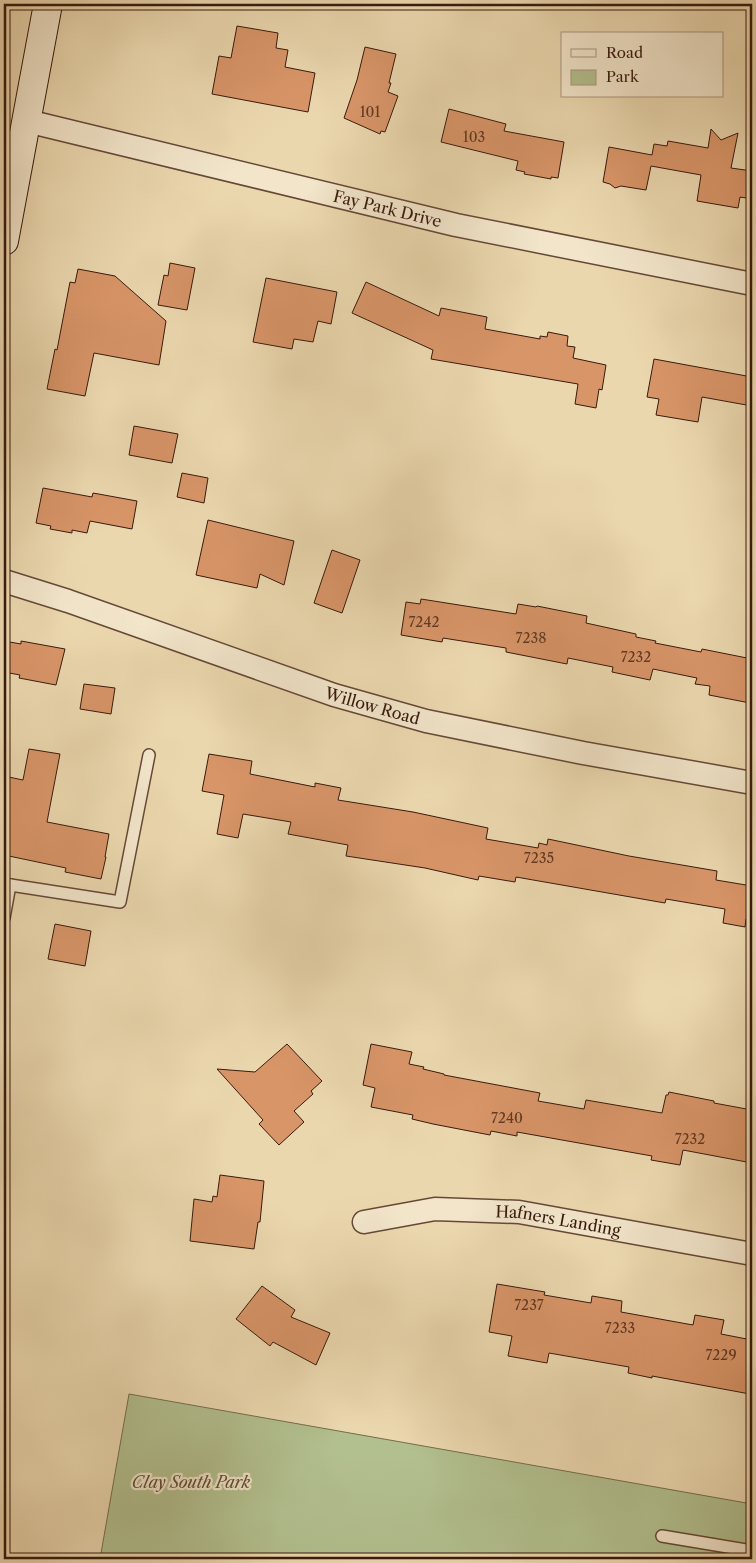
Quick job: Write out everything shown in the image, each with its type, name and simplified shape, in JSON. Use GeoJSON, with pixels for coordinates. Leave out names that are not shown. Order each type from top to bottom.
{"type":"FeatureCollection","features":[{"type":"Feature","properties":{"kind":"main road"},"geometry":{"type":"LineString","coordinates":[[4,241],[48,4]]}},
{"type":"Feature","properties":{"kind":"street","name":"Fay Park Drive"},"geometry":{"type":"LineString","coordinates":[[27,121],[456,225],[752,284]]}},
{"type":"Feature","properties":{"kind":"street","name":"Willow Road"},"geometry":{"type":"LineString","coordinates":[[4,581],[68,601],[334,695],[426,721],[583,753],[752,783]]}},
{"type":"Feature","properties":{"kind":"street","name":"Hafners Landing"},"geometry":{"type":"LineString","coordinates":[[364,1222],[435,1209],[519,1212],[752,1254]]}},
{"type":"Feature","properties":{"kind":"lane"},"geometry":{"type":"LineString","coordinates":[[4,918],[7,885],[120,902],[149,755]]}},
{"type":"Feature","properties":{"kind":"lane"},"geometry":{"type":"LineString","coordinates":[[662,1536],[752,1551]]}},
{"type":"Feature","properties":{"kind":"green space","name":"Clay South Park"},"geometry":{"type":"Polygon","coordinates":[[[129,1394],[752,1504],[752,1559],[100,1559],[129,1394]]]}},
{"type":"Feature","properties":{"kind":"building"},"geometry":{"type":"Polygon","coordinates":[[[237,26],[278,33],[276,48],[288,50],[285,67],[315,73],[308,112],[212,94],[219,56],[231,58],[237,26]]]}},
{"type":"Feature","properties":{"kind":"building"},"geometry":{"type":"Polygon","coordinates":[[[365,47],[396,54],[388,92],[398,96],[385,132],[381,131],[380,134],[344,118],[357,80],[365,47]]]}},
{"type":"Feature","properties":{"kind":"building"},"geometry":{"type":"Polygon","coordinates":[[[449,109],[506,124],[504,131],[564,142],[558,178],[551,177],[551,179],[524,174],[525,172],[516,170],[518,161],[441,142],[449,109]]]}},
{"type":"Feature","properties":{"kind":"building"},"geometry":{"type":"Polygon","coordinates":[[[711,129],[721,140],[738,133],[731,168],[752,171],[752,199],[740,197],[738,208],[697,201],[701,175],[651,166],[646,190],[621,186],[615,188],[603,182],[609,147],[652,155],[654,144],[667,146],[668,141],[708,148],[711,129]]]}},
{"type":"Feature","properties":{"kind":"building"},"geometry":{"type":"Polygon","coordinates":[[[170,263],[195,268],[187,310],[158,305],[164,275],[168,276],[170,263]]]}},
{"type":"Feature","properties":{"kind":"building"},"geometry":{"type":"Polygon","coordinates":[[[78,269],[115,276],[166,321],[159,365],[94,353],[85,396],[47,389],[55,349],[57,350],[70,282],[75,283],[78,269]]]}},
{"type":"Feature","properties":{"kind":"building"},"geometry":{"type":"Polygon","coordinates":[[[266,278],[337,292],[331,324],[318,321],[313,342],[294,339],[292,349],[253,342],[266,278]]]}},
{"type":"Feature","properties":{"kind":"building"},"geometry":{"type":"Polygon","coordinates":[[[366,282],[439,316],[441,308],[487,317],[485,329],[540,339],[540,336],[547,337],[548,332],[568,336],[567,346],[575,347],[573,358],[606,365],[602,390],[599,389],[596,408],[575,404],[578,384],[431,359],[433,350],[352,313],[366,282]]]}},
{"type":"Feature","properties":{"kind":"building"},"geometry":{"type":"Polygon","coordinates":[[[654,359],[752,377],[752,406],[702,397],[698,422],[656,415],[659,399],[647,397],[654,359]]]}},
{"type":"Feature","properties":{"kind":"building"},"geometry":{"type":"Polygon","coordinates":[[[134,426],[178,434],[172,463],[129,455],[134,426]]]}},
{"type":"Feature","properties":{"kind":"building"},"geometry":{"type":"Polygon","coordinates":[[[182,473],[208,478],[204,503],[177,497],[182,473]]]}},
{"type":"Feature","properties":{"kind":"building"},"geometry":{"type":"Polygon","coordinates":[[[43,488],[92,497],[93,493],[137,501],[132,529],[90,521],[87,533],[72,530],[72,533],[50,529],[51,526],[36,523],[43,488]]]}},
{"type":"Feature","properties":{"kind":"building"},"geometry":{"type":"Polygon","coordinates":[[[208,520],[294,541],[284,585],[260,574],[257,588],[196,575],[208,520]]]}},
{"type":"Feature","properties":{"kind":"building"},"geometry":{"type":"Polygon","coordinates":[[[332,550],[360,560],[342,613],[314,603],[332,550]]]}},
{"type":"Feature","properties":{"kind":"building"},"geometry":{"type":"Polygon","coordinates":[[[421,599],[516,614],[518,604],[537,606],[587,616],[586,623],[636,634],[636,637],[656,641],[655,643],[701,652],[702,649],[752,659],[750,703],[709,695],[710,686],[695,684],[697,678],[653,669],[650,680],[612,672],[613,667],[568,658],[567,664],[506,652],[506,648],[443,638],[442,642],[401,635],[406,602],[420,604],[421,599]]]}},
{"type":"Feature","properties":{"kind":"building"},"geometry":{"type":"Polygon","coordinates":[[[4,641],[21,644],[21,641],[65,649],[56,685],[19,678],[20,675],[4,672],[4,641]]]}},
{"type":"Feature","properties":{"kind":"building"},"geometry":{"type":"Polygon","coordinates":[[[84,684],[115,688],[111,714],[80,709],[84,684]]]}},
{"type":"Feature","properties":{"kind":"building"},"geometry":{"type":"Polygon","coordinates":[[[29,749],[60,754],[47,822],[109,834],[101,879],[65,872],[66,868],[4,855],[4,776],[23,780],[29,749]]]}},
{"type":"Feature","properties":{"kind":"building"},"geometry":{"type":"Polygon","coordinates":[[[209,754],[252,761],[250,774],[315,787],[315,783],[341,788],[338,800],[413,812],[488,828],[486,839],[538,848],[539,843],[547,845],[548,839],[629,856],[717,871],[716,880],[752,886],[752,920],[746,919],[745,927],[723,923],[725,909],[666,899],[665,903],[516,877],[515,882],[479,876],[478,880],[425,868],[346,856],[348,845],[288,834],[291,822],[243,814],[238,838],[217,834],[224,795],[202,791],[209,754]]]}},
{"type":"Feature","properties":{"kind":"building"},"geometry":{"type":"Polygon","coordinates":[[[55,924],[91,931],[85,966],[48,959],[55,924]]]}},
{"type":"Feature","properties":{"kind":"building"},"geometry":{"type":"Polygon","coordinates":[[[287,1044],[322,1081],[311,1091],[313,1094],[294,1111],[304,1122],[279,1145],[259,1124],[263,1120],[217,1069],[255,1072],[287,1044]]]}},
{"type":"Feature","properties":{"kind":"building"},"geometry":{"type":"Polygon","coordinates":[[[371,1044],[412,1052],[409,1064],[424,1067],[423,1069],[444,1075],[540,1093],[538,1101],[584,1109],[586,1100],[662,1113],[666,1095],[669,1092],[752,1110],[752,1163],[683,1150],[680,1165],[651,1160],[652,1156],[517,1132],[517,1136],[491,1131],[490,1135],[433,1124],[412,1119],[413,1115],[371,1107],[375,1088],[363,1085],[371,1044]]]}},
{"type":"Feature","properties":{"kind":"building"},"geometry":{"type":"Polygon","coordinates":[[[220,1175],[264,1181],[260,1222],[258,1222],[254,1249],[190,1241],[194,1199],[212,1202],[213,1196],[217,1197],[220,1175]]]}},
{"type":"Feature","properties":{"kind":"building"},"geometry":{"type":"Polygon","coordinates":[[[497,1284],[545,1292],[544,1295],[591,1303],[592,1296],[622,1301],[621,1312],[693,1325],[695,1315],[724,1320],[721,1334],[752,1340],[750,1394],[652,1376],[652,1378],[628,1373],[629,1367],[549,1353],[547,1363],[508,1356],[512,1336],[489,1332],[497,1284]]]}},
{"type":"Feature","properties":{"kind":"building"},"geometry":{"type":"Polygon","coordinates":[[[262,1286],[295,1310],[291,1317],[330,1333],[316,1365],[273,1342],[270,1346],[236,1319],[262,1286]]]}}]}
